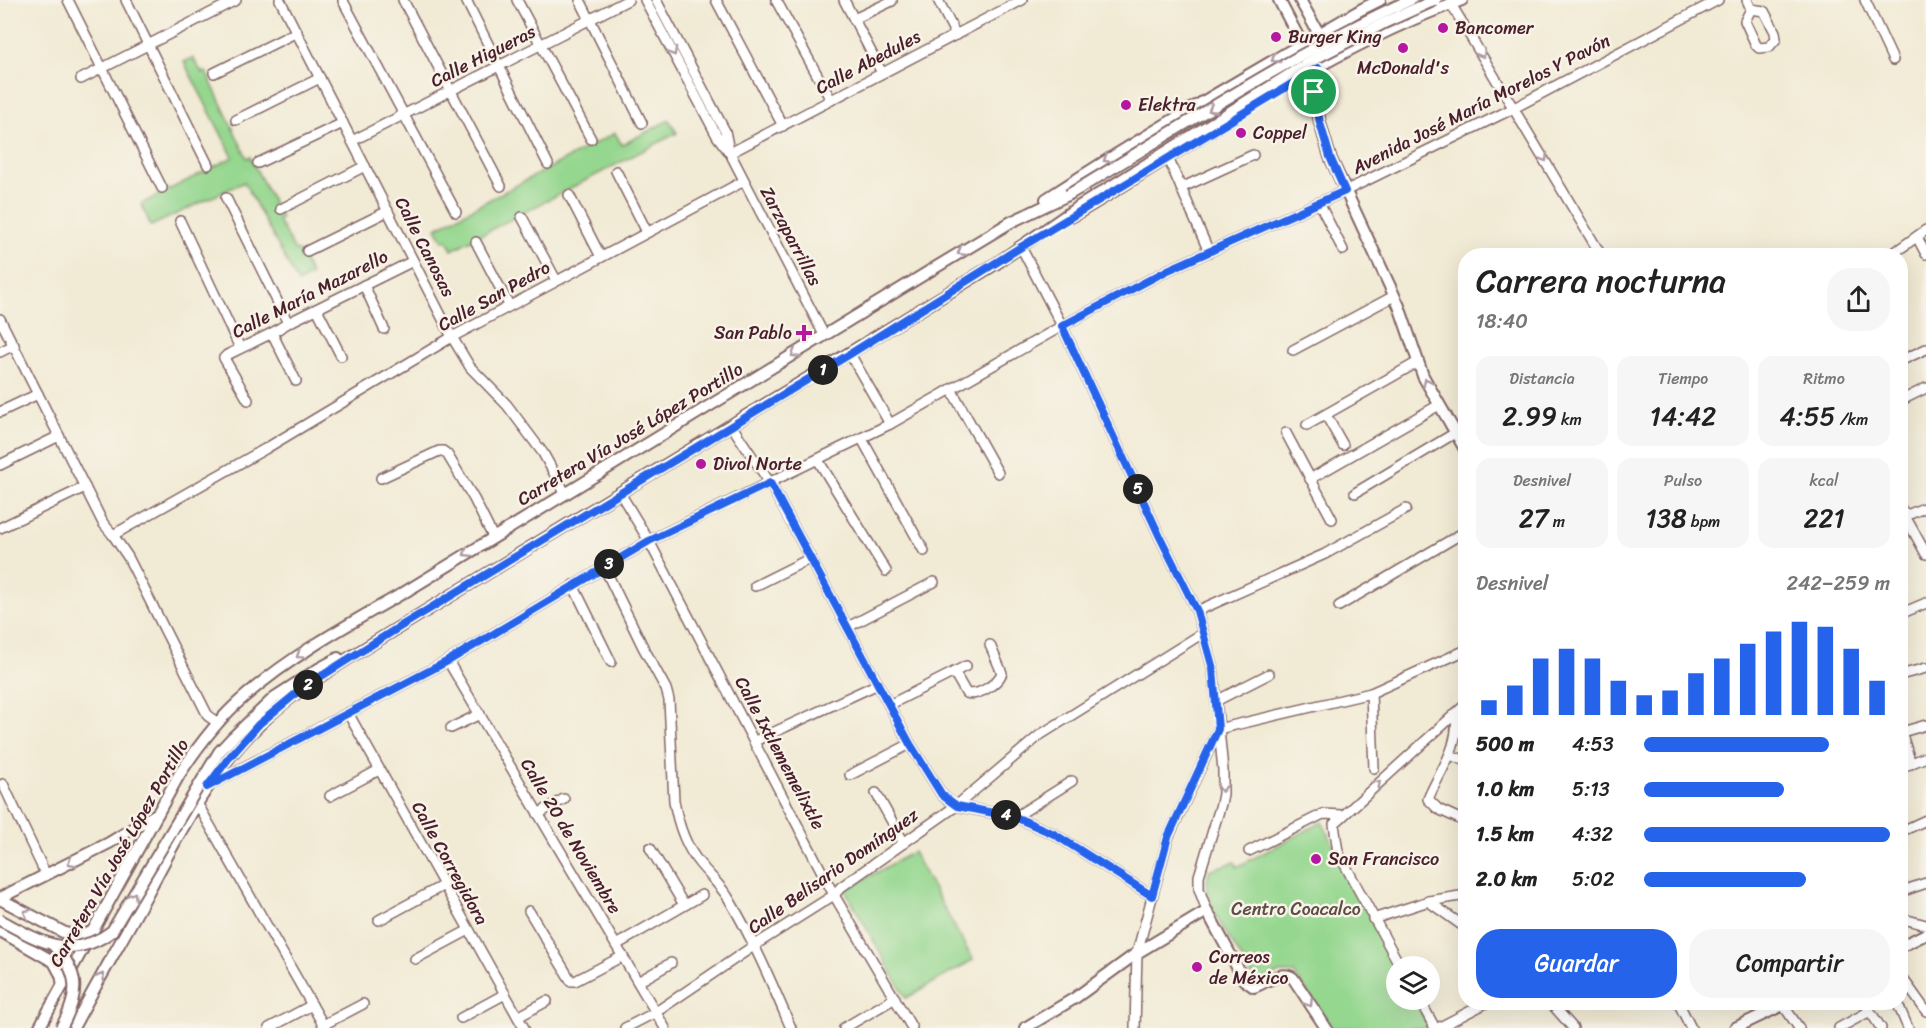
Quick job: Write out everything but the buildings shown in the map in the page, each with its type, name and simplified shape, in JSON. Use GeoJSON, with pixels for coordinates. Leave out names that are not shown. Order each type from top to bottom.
{"type":"FeatureCollection","features":[{"type":"Feature","properties":{"kind":"main road"},"geometry":{"type":"LineString","coordinates":[[1279,0],[1301,44],[1318,68]]}},
{"type":"Feature","properties":{"kind":"main road"},"geometry":{"type":"LineString","coordinates":[[1300,0],[1319,33],[1318,68],[1314,92],[1330,157],[1394,296],[1418,362],[1458,438]]}},
{"type":"Feature","properties":{"kind":"main road"},"geometry":{"type":"LineString","coordinates":[[1009,218],[1319,33],[1380,0]]}},
{"type":"Feature","properties":{"kind":"main road","name":"Carretera Vía José López Portillo"},"geometry":{"type":"LineString","coordinates":[[39,1028],[185,765],[218,723],[242,698],[271,675],[331,634],[405,592],[824,335],[1009,218],[1068,195],[1292,60],[1410,0]]}},
{"type":"Feature","properties":{"kind":"main road"},"geometry":{"type":"LineString","coordinates":[[1021,247],[1075,209],[1316,58],[1375,27],[1436,0]]}},
{"type":"Feature","properties":{"kind":"main road"},"geometry":{"type":"LineString","coordinates":[[73,1028],[207,787],[259,724],[304,687],[1257,103],[1373,38],[1456,2]]}},
{"type":"Feature","properties":{"kind":"main road"},"geometry":{"type":"LineString","coordinates":[[1362,9],[1354,21],[1355,28],[1362,37],[1373,38]]}},
{"type":"Feature","properties":{"kind":"main road"},"geometry":{"type":"LineString","coordinates":[[1243,78],[1253,84],[1257,91],[1259,98],[1257,103]]}},
{"type":"Feature","properties":{"kind":"main road"},"geometry":{"type":"LineString","coordinates":[[0,918],[45,943],[66,948],[94,943],[112,931],[219,752],[233,736],[275,697],[320,668],[401,626]]}},
{"type":"Feature","properties":{"kind":"main road"},"geometry":{"type":"LineString","coordinates":[[0,898],[109,843],[158,813]]}},
{"type":"Feature","properties":{"kind":"main road"},"geometry":{"type":"LineString","coordinates":[[0,898],[70,935],[86,935],[93,931]]}},
{"type":"Feature","properties":{"kind":"main road"},"geometry":{"type":"LineString","coordinates":[[1025,1028],[1075,998],[1137,953],[1207,911],[1244,980],[1254,987],[1288,974],[1326,1028]]}},
{"type":"Feature","properties":{"kind":"main road"},"geometry":{"type":"LineString","coordinates":[[0,918],[50,941],[65,957],[76,986],[74,1001],[61,1028]]}},
{"type":"Feature","properties":{"kind":"main road"},"geometry":{"type":"LineString","coordinates":[[0,931],[54,962],[63,985]]}},
{"type":"Feature","properties":{"kind":"main road"},"geometry":{"type":"LineString","coordinates":[[1908,943],[1926,934]]}},
{"type":"Feature","properties":{"kind":"main road"},"geometry":{"type":"LineString","coordinates":[[1736,1028],[1771,1010]]}},
{"type":"Feature","properties":{"kind":"street"},"geometry":{"type":"LineString","coordinates":[[68,0],[162,188]]}},
{"type":"Feature","properties":{"kind":"street"},"geometry":{"type":"LineString","coordinates":[[126,0],[208,165]]}},
{"type":"Feature","properties":{"kind":"street"},"geometry":{"type":"LineString","coordinates":[[81,79],[236,0]]}},
{"type":"Feature","properties":{"kind":"street","name":"Calle Canosas"},"geometry":{"type":"LineString","coordinates":[[280,0],[452,337],[470,367],[507,405],[543,453],[565,493]]}},
{"type":"Feature","properties":{"kind":"street"},"geometry":{"type":"LineString","coordinates":[[403,0],[501,186]]}},
{"type":"Feature","properties":{"kind":"street"},"geometry":{"type":"LineString","coordinates":[[466,0],[548,164]]}},
{"type":"Feature","properties":{"kind":"street"},"geometry":{"type":"LineString","coordinates":[[517,0],[591,139]]}},
{"type":"Feature","properties":{"kind":"street"},"geometry":{"type":"LineString","coordinates":[[579,0],[642,123]]}},
{"type":"Feature","properties":{"kind":"street","name":"Calle Higueras"},"geometry":{"type":"LineString","coordinates":[[352,141],[628,0]]}},
{"type":"Feature","properties":{"kind":"street","name":"Zarzaparrillas"},"geometry":{"type":"LineString","coordinates":[[645,0],[717,136],[730,153],[824,335]]}},
{"type":"Feature","properties":{"kind":"street","name":"Zarzaparrillas"},"geometry":{"type":"LineString","coordinates":[[656,0],[725,131],[730,153]]}},
{"type":"Feature","properties":{"kind":"street"},"geometry":{"type":"LineString","coordinates":[[716,0],[783,126]]}},
{"type":"Feature","properties":{"kind":"street"},"geometry":{"type":"LineString","coordinates":[[776,0],[831,100]]}},
{"type":"Feature","properties":{"kind":"street"},"geometry":{"type":"LineString","coordinates":[[844,0],[882,74]]}},
{"type":"Feature","properties":{"kind":"street"},"geometry":{"type":"LineString","coordinates":[[938,0],[956,35]]}},
{"type":"Feature","properties":{"kind":"street","name":"Calle Abedules"},"geometry":{"type":"LineString","coordinates":[[730,153],[956,35],[1003,4],[1022,0]]}},
{"type":"Feature","properties":{"kind":"street","name":"Avenida José María Morelos Y Pavón"},"geometry":{"type":"LineString","coordinates":[[1062,326],[1168,270],[1345,191],[1514,108],[1718,0]]}},
{"type":"Feature","properties":{"kind":"street"},"geometry":{"type":"LineString","coordinates":[[1865,0],[1893,60]]}},
{"type":"Feature","properties":{"kind":"street"},"geometry":{"type":"LineString","coordinates":[[854,19],[880,3],[892,1]]}},
{"type":"Feature","properties":{"kind":"street"},"geometry":{"type":"LineString","coordinates":[[343,2],[456,212]]}},
{"type":"Feature","properties":{"kind":"street"},"geometry":{"type":"LineString","coordinates":[[1456,2],[1514,108],[1597,248]]}},
{"type":"Feature","properties":{"kind":"street"},"geometry":{"type":"LineString","coordinates":[[214,73],[297,32]]}},
{"type":"Feature","properties":{"kind":"street"},"geometry":{"type":"LineString","coordinates":[[236,120],[320,78]]}},
{"type":"Feature","properties":{"kind":"street"},"geometry":{"type":"LineString","coordinates":[[258,163],[343,123]]}},
{"type":"Feature","properties":{"kind":"street"},"geometry":{"type":"LineString","coordinates":[[1181,188],[1253,155]]}},
{"type":"Feature","properties":{"kind":"street"},"geometry":{"type":"LineString","coordinates":[[1168,158],[1209,252]]}},
{"type":"Feature","properties":{"kind":"street"},"geometry":{"type":"LineString","coordinates":[[281,209],[365,166]]}},
{"type":"Feature","properties":{"kind":"street"},"geometry":{"type":"LineString","coordinates":[[616,171],[647,232]]}},
{"type":"Feature","properties":{"kind":"street","name":"Calle San Pedro"},"geometry":{"type":"LineString","coordinates":[[113,535],[265,449],[509,305],[744,181]]}},
{"type":"Feature","properties":{"kind":"street"},"geometry":{"type":"LineString","coordinates":[[568,195],[601,257]]}},
{"type":"Feature","properties":{"kind":"street"},"geometry":{"type":"LineString","coordinates":[[226,198],[288,323]]}},
{"type":"Feature","properties":{"kind":"street"},"geometry":{"type":"LineString","coordinates":[[1319,203],[1343,250]]}},
{"type":"Feature","properties":{"kind":"street"},"geometry":{"type":"LineString","coordinates":[[307,250],[388,211]]}},
{"type":"Feature","properties":{"kind":"street"},"geometry":{"type":"LineString","coordinates":[[522,217],[556,280]]}},
{"type":"Feature","properties":{"kind":"street"},"geometry":{"type":"LineString","coordinates":[[180,221],[240,348]]}},
{"type":"Feature","properties":{"kind":"street"},"geometry":{"type":"LineString","coordinates":[[1901,248],[1926,230]]}},
{"type":"Feature","properties":{"kind":"street"},"geometry":{"type":"LineString","coordinates":[[1917,237],[1926,254]]}},
{"type":"Feature","properties":{"kind":"street"},"geometry":{"type":"LineString","coordinates":[[476,242],[509,305]]}},
{"type":"Feature","properties":{"kind":"street"},"geometry":{"type":"LineString","coordinates":[[1021,247],[1062,326],[1197,611],[1213,669],[1223,794],[1199,876],[1199,889],[1207,911]]}},
{"type":"Feature","properties":{"kind":"street","name":"Calle María Mazarello"},"geometry":{"type":"LineString","coordinates":[[248,400],[224,358],[288,323],[413,261]]}},
{"type":"Feature","properties":{"kind":"street"},"geometry":{"type":"LineString","coordinates":[[364,285],[384,329]]}},
{"type":"Feature","properties":{"kind":"street"},"geometry":{"type":"LineString","coordinates":[[1293,350],[1394,296]]}},
{"type":"Feature","properties":{"kind":"street"},"geometry":{"type":"LineString","coordinates":[[317,309],[341,356]]}},
{"type":"Feature","properties":{"kind":"street"},"geometry":{"type":"LineString","coordinates":[[0,319],[103,523],[128,556],[208,716],[218,723]]}},
{"type":"Feature","properties":{"kind":"street"},"geometry":{"type":"LineString","coordinates":[[207,787],[448,661],[649,541],[890,424],[1062,326]]}},
{"type":"Feature","properties":{"kind":"street"},"geometry":{"type":"LineString","coordinates":[[272,333],[296,381]]}},
{"type":"Feature","properties":{"kind":"street"},"geometry":{"type":"LineString","coordinates":[[0,352],[14,345]]}},
{"type":"Feature","properties":{"kind":"street"},"geometry":{"type":"LineString","coordinates":[[1908,357],[1926,349]]}},
{"type":"Feature","properties":{"kind":"street"},"geometry":{"type":"LineString","coordinates":[[850,354],[890,424]]}},
{"type":"Feature","properties":{"kind":"street"},"geometry":{"type":"LineString","coordinates":[[1307,425],[1418,362]]}},
{"type":"Feature","properties":{"kind":"street"},"geometry":{"type":"LineString","coordinates":[[1908,397],[1926,388]]}},
{"type":"Feature","properties":{"kind":"street"},"geometry":{"type":"LineString","coordinates":[[951,389],[998,473]]}},
{"type":"Feature","properties":{"kind":"street"},"geometry":{"type":"LineString","coordinates":[[0,412],[38,394]]}},
{"type":"Feature","properties":{"kind":"street"},"geometry":{"type":"LineString","coordinates":[[1310,479],[1439,405]]}},
{"type":"Feature","properties":{"kind":"street"},"geometry":{"type":"LineString","coordinates":[[1326,415],[1343,446]]}},
{"type":"Feature","properties":{"kind":"street"},"geometry":{"type":"LineString","coordinates":[[731,424],[770,483],[910,744],[942,795],[957,806],[1015,817],[1054,834],[1152,896]]}},
{"type":"Feature","properties":{"kind":"street"},"geometry":{"type":"LineString","coordinates":[[1286,433],[1332,519]]}},
{"type":"Feature","properties":{"kind":"street"},"geometry":{"type":"LineString","coordinates":[[1355,493],[1455,433]]}},
{"type":"Feature","properties":{"kind":"street"},"geometry":{"type":"LineString","coordinates":[[0,465],[59,436]]}},
{"type":"Feature","properties":{"kind":"street"},"geometry":{"type":"LineString","coordinates":[[861,439],[924,551]]}},
{"type":"Feature","properties":{"kind":"street"},"geometry":{"type":"LineString","coordinates":[[381,478],[443,451],[474,499],[493,537]]}},
{"type":"Feature","properties":{"kind":"street"},"geometry":{"type":"LineString","coordinates":[[818,460],[886,571]]}},
{"type":"Feature","properties":{"kind":"street"},"geometry":{"type":"LineString","coordinates":[[0,528],[85,487]]}},
{"type":"Feature","properties":{"kind":"street","name":"Calle Ixtlememelixtle"},"geometry":{"type":"LineString","coordinates":[[620,493],[649,541],[834,895],[912,1028]]}},
{"type":"Feature","properties":{"kind":"street"},"geometry":{"type":"LineString","coordinates":[[1908,515],[1926,507]]}},
{"type":"Feature","properties":{"kind":"street"},"geometry":{"type":"LineString","coordinates":[[1197,611],[1324,554],[1406,509]]}},
{"type":"Feature","properties":{"kind":"street"},"geometry":{"type":"LineString","coordinates":[[1908,521],[1926,554]]}},
{"type":"Feature","properties":{"kind":"street"},"geometry":{"type":"LineString","coordinates":[[1339,606],[1458,536]]}},
{"type":"Feature","properties":{"kind":"street"},"geometry":{"type":"LineString","coordinates":[[755,586],[810,558]]}},
{"type":"Feature","properties":{"kind":"street"},"geometry":{"type":"LineString","coordinates":[[604,567],[666,689],[669,700],[674,801],[682,833],[700,864],[719,884],[755,945],[791,1028]]}},
{"type":"Feature","properties":{"kind":"street"},"geometry":{"type":"LineString","coordinates":[[848,627],[934,582]]}},
{"type":"Feature","properties":{"kind":"street"},"geometry":{"type":"LineString","coordinates":[[573,585],[611,662]]}},
{"type":"Feature","properties":{"kind":"street"},"geometry":{"type":"LineString","coordinates":[[1908,611],[1926,603]]}},
{"type":"Feature","properties":{"kind":"street","name":"Calle Belisario Domínguez"},"geometry":{"type":"LineString","coordinates":[[625,1028],[656,1012],[834,895],[841,887],[957,806],[1040,735],[1203,633]]}},
{"type":"Feature","properties":{"kind":"street"},"geometry":{"type":"LineString","coordinates":[[954,672],[969,695],[975,695],[996,682],[1002,673],[990,645]]}},
{"type":"Feature","properties":{"kind":"street"},"geometry":{"type":"LineString","coordinates":[[1218,729],[1371,693],[1458,654]]}},
{"type":"Feature","properties":{"kind":"street","name":"Calle 20 de Noviembre"},"geometry":{"type":"LineString","coordinates":[[448,661],[665,1028]]}},
{"type":"Feature","properties":{"kind":"street"},"geometry":{"type":"LineString","coordinates":[[890,705],[966,666]]}},
{"type":"Feature","properties":{"kind":"street"},"geometry":{"type":"LineString","coordinates":[[1908,673],[1926,668]]}},
{"type":"Feature","properties":{"kind":"street"},"geometry":{"type":"LineString","coordinates":[[1216,701],[1269,674]]}},
{"type":"Feature","properties":{"kind":"street"},"geometry":{"type":"LineString","coordinates":[[755,741],[878,684]]}},
{"type":"Feature","properties":{"kind":"street"},"geometry":{"type":"LineString","coordinates":[[1371,693],[1374,768]]}},
{"type":"Feature","properties":{"kind":"street"},"geometry":{"type":"LineString","coordinates":[[1394,956],[1338,852],[1334,824],[1456,712],[1458,718]]}},
{"type":"Feature","properties":{"kind":"street","name":"Calle Corregidora"},"geometry":{"type":"LineString","coordinates":[[348,713],[525,1028]]}},
{"type":"Feature","properties":{"kind":"street"},"geometry":{"type":"LineString","coordinates":[[451,728],[480,714]]}},
{"type":"Feature","properties":{"kind":"street"},"geometry":{"type":"LineString","coordinates":[[1908,729],[1926,725]]}},
{"type":"Feature","properties":{"kind":"street"},"geometry":{"type":"LineString","coordinates":[[1135,1028],[1137,953],[1152,896],[1171,829],[1218,729]]}},
{"type":"Feature","properties":{"kind":"street"},"geometry":{"type":"LineString","coordinates":[[1458,738],[1428,799],[1438,809],[1458,818]]}},
{"type":"Feature","properties":{"kind":"street"},"geometry":{"type":"LineString","coordinates":[[850,775],[910,744]]}},
{"type":"Feature","properties":{"kind":"street"},"geometry":{"type":"LineString","coordinates":[[1908,754],[1911,764]]}},
{"type":"Feature","properties":{"kind":"street"},"geometry":{"type":"LineString","coordinates":[[1450,755],[1458,758]]}},
{"type":"Feature","properties":{"kind":"street"},"geometry":{"type":"LineString","coordinates":[[1908,765],[1926,757]]}},
{"type":"Feature","properties":{"kind":"street"},"geometry":{"type":"LineString","coordinates":[[330,796],[379,770]]}},
{"type":"Feature","properties":{"kind":"street"},"geometry":{"type":"LineString","coordinates":[[1015,817],[1072,782]]}},
{"type":"Feature","properties":{"kind":"street"},"geometry":{"type":"LineString","coordinates":[[3,784],[46,875]]}},
{"type":"Feature","properties":{"kind":"street"},"geometry":{"type":"LineString","coordinates":[[876,793],[904,843]]}},
{"type":"Feature","properties":{"kind":"street"},"geometry":{"type":"LineString","coordinates":[[538,814],[564,800]]}},
{"type":"Feature","properties":{"kind":"street"},"geometry":{"type":"LineString","coordinates":[[197,804],[324,1026],[363,1004]]}},
{"type":"Feature","properties":{"kind":"street"},"geometry":{"type":"LineString","coordinates":[[1249,851],[1323,814],[1342,815]]}},
{"type":"Feature","properties":{"kind":"street"},"geometry":{"type":"LineString","coordinates":[[1908,828],[1926,820]]}},
{"type":"Feature","properties":{"kind":"street"},"geometry":{"type":"LineString","coordinates":[[650,848],[684,905]]}},
{"type":"Feature","properties":{"kind":"street"},"geometry":{"type":"LineString","coordinates":[[1908,889],[1926,883]]}},
{"type":"Feature","properties":{"kind":"street"},"geometry":{"type":"LineString","coordinates":[[379,920],[444,885]]}},
{"type":"Feature","properties":{"kind":"street"},"geometry":{"type":"LineString","coordinates":[[616,945],[702,895]]}},
{"type":"Feature","properties":{"kind":"street"},"geometry":{"type":"LineString","coordinates":[[1373,919],[1428,901],[1458,897]]}},
{"type":"Feature","properties":{"kind":"street"},"geometry":{"type":"LineString","coordinates":[[1428,901],[1458,922]]}},
{"type":"Feature","properties":{"kind":"street"},"geometry":{"type":"LineString","coordinates":[[529,911],[571,981],[623,956]]}},
{"type":"Feature","properties":{"kind":"street"},"geometry":{"type":"LineString","coordinates":[[1908,920],[1926,925]]}},
{"type":"Feature","properties":{"kind":"street"},"geometry":{"type":"LineString","coordinates":[[415,959],[469,930]]}},
{"type":"Feature","properties":{"kind":"street"},"geometry":{"type":"LineString","coordinates":[[638,982],[671,963]]}},
{"type":"Feature","properties":{"kind":"street"},"geometry":{"type":"LineString","coordinates":[[1908,987],[1926,1011]]}},
{"type":"Feature","properties":{"kind":"street"},"geometry":{"type":"LineString","coordinates":[[461,1018],[505,994]]}},
{"type":"Feature","properties":{"kind":"street"},"geometry":{"type":"LineString","coordinates":[[844,1028],[895,998]]}},
{"type":"Feature","properties":{"kind":"street"},"geometry":{"type":"LineString","coordinates":[[518,1017],[547,1001]]}},
{"type":"Feature","properties":{"kind":"street"},"geometry":{"type":"LineString","coordinates":[[269,1028],[312,1005]]}},
{"type":"Feature","properties":{"kind":"street"},"geometry":{"type":"LineString","coordinates":[[1426,1010],[1437,1028],[1472,1010]]}},
{"type":"Feature","properties":{"kind":"street"},"geometry":{"type":"LineString","coordinates":[[1557,1010],[1573,1028]]}},
{"type":"Feature","properties":{"kind":"street"},"geometry":{"type":"LineString","coordinates":[[1682,1010],[1691,1028]]}},
{"type":"Feature","properties":{"kind":"street"},"geometry":{"type":"LineString","coordinates":[[1789,1010],[1799,1028]]}},
{"type":"Feature","properties":{"kind":"street"},"geometry":{"type":"LineString","coordinates":[[1900,1010],[1908,1028]]}},
{"type":"Feature","properties":{"kind":"street"},"geometry":{"type":"LineString","coordinates":[[1839,1028],[1870,1011],[1881,1028]]}},
{"type":"Feature","properties":{"kind":"green space"},"geometry":{"type":"Polygon","coordinates":[[[193,58],[202,73],[206,72],[247,158],[250,157],[281,218],[278,220],[295,251],[299,251],[311,275],[298,283],[244,182],[151,226],[141,204],[233,157],[184,62],[193,58]]]}},
{"type":"Feature","properties":{"kind":"green space"},"geometry":{"type":"Polygon","coordinates":[[[669,120],[677,133],[452,250],[447,240],[443,241],[436,228],[615,133],[622,145],[669,120]]]}},
{"type":"Feature","properties":{"kind":"green space","name":"Centro Coacalco"},"geometry":{"type":"Polygon","coordinates":[[[1322,822],[1392,956],[1386,956],[1386,1010],[1420,1010],[1428,1026],[1424,1028],[1332,1028],[1294,973],[1279,973],[1256,982],[1214,913],[1206,887],[1209,870],[1235,862],[1237,867],[1322,822]]]}},
{"type":"Feature","properties":{"kind":"green space"},"geometry":{"type":"Polygon","coordinates":[[[913,852],[973,960],[906,998],[845,890],[913,852]]]}},
{"type":"Feature","properties":{"kind":"place","name":"Bancomer"},"geometry":{"type":"Point","coordinates":[1443,28]}},
{"type":"Feature","properties":{"kind":"place","name":"Burger King"},"geometry":{"type":"Point","coordinates":[1276,37]}},
{"type":"Feature","properties":{"kind":"place","name":"McDonald's"},"geometry":{"type":"Point","coordinates":[1403,48]}},
{"type":"Feature","properties":{"kind":"place","name":"Elektra"},"geometry":{"type":"Point","coordinates":[1126,105]}},
{"type":"Feature","properties":{"kind":"place","name":"Coppel"},"geometry":{"type":"Point","coordinates":[1241,133]}},
{"type":"Feature","properties":{"kind":"place","name":"San Pablo"},"geometry":{"type":"Point","coordinates":[804,333]}},
{"type":"Feature","properties":{"kind":"place","name":"Divol Norte"},"geometry":{"type":"Point","coordinates":[701,464]}},
{"type":"Feature","properties":{"kind":"place","name":"San Francisco"},"geometry":{"type":"Point","coordinates":[1316,859]}},
{"type":"Feature","properties":{"kind":"place","name":"Correos de México"},"geometry":{"type":"Point","coordinates":[1197,967]}},
{"type":"Feature","properties":{"kind":"route"},"geometry":{"type":"LineString","coordinates":[[1318,68],[1314,92],[1330,157],[1345,191],[1168,270],[1062,326],[1197,611],[1213,669],[1218,729],[1174,821],[1152,896],[1054,834],[1015,817],[957,806],[942,795],[910,744],[770,483],[649,541],[448,661],[207,787],[259,724],[304,687],[401,626],[850,354],[1257,103],[1318,68]]}}]}
